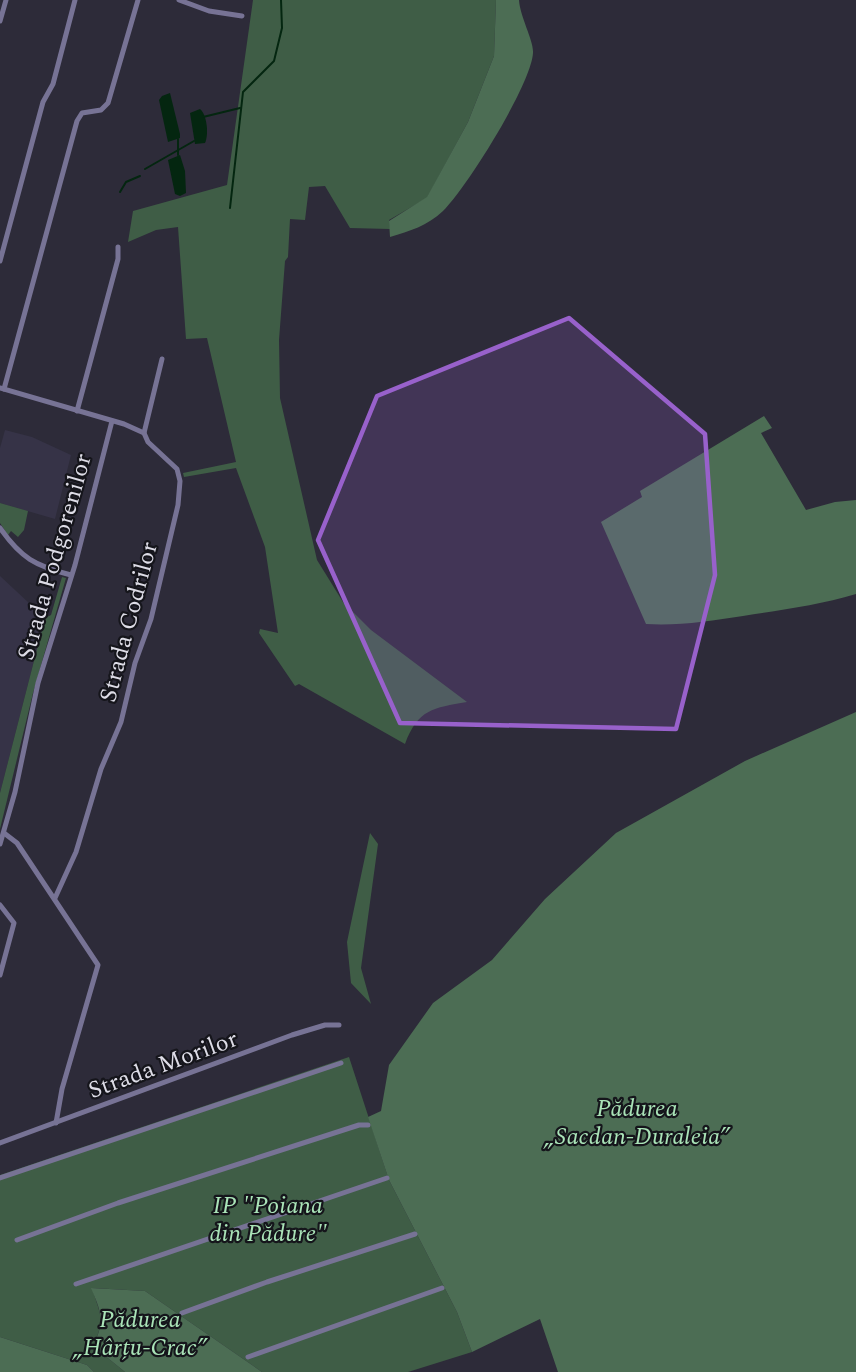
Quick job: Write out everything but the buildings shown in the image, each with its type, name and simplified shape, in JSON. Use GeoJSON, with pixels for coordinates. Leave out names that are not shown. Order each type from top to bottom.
{"type":"FeatureCollection","features":[{"type":"Feature","properties":{"kind":"street"},"geometry":{"type":"LineString","coordinates":[[0,21],[6,0]]}},
{"type":"Feature","properties":{"kind":"street"},"geometry":{"type":"LineString","coordinates":[[0,261],[43,102],[53,84],[75,0]]}},
{"type":"Feature","properties":{"kind":"street"},"geometry":{"type":"LineString","coordinates":[[138,0],[108,103],[101,110],[82,113],[77,121],[2,388],[144,433],[162,359]]}},
{"type":"Feature","properties":{"kind":"street"},"geometry":{"type":"LineString","coordinates":[[179,0],[199,3],[242,16]]}},
{"type":"Feature","properties":{"kind":"street"},"geometry":{"type":"LineString","coordinates":[[77,411],[118,259],[118,247]]}},
{"type":"Feature","properties":{"kind":"street","name":"Strada Podgorenilor"},"geometry":{"type":"LineString","coordinates":[[0,844],[38,683],[71,575],[112,421]]}},
{"type":"Feature","properties":{"kind":"street","name":"Strada Codrilor"},"geometry":{"type":"LineString","coordinates":[[55,898],[76,852],[101,769],[121,722],[134,670],[151,619],[178,505],[180,481],[177,469],[148,442],[144,433]]}},
{"type":"Feature","properties":{"kind":"street"},"geometry":{"type":"LineString","coordinates":[[0,528],[13,548],[23,557],[71,575]]}},
{"type":"Feature","properties":{"kind":"street"},"geometry":{"type":"LineString","coordinates":[[4,833],[17,843],[98,965],[62,1089],[56,1123]]}},
{"type":"Feature","properties":{"kind":"street"},"geometry":{"type":"LineString","coordinates":[[0,905],[14,923],[0,975]]}},
{"type":"Feature","properties":{"kind":"street","name":"Strada Morilor"},"geometry":{"type":"LineString","coordinates":[[0,1143],[292,1035],[325,1025],[339,1025]]}},
{"type":"Feature","properties":{"kind":"street"},"geometry":{"type":"LineString","coordinates":[[0,1178],[341,1063]]}},
{"type":"Feature","properties":{"kind":"street"},"geometry":{"type":"LineString","coordinates":[[17,1240],[118,1203],[293,1145],[359,1125],[368,1125]]}},
{"type":"Feature","properties":{"kind":"street"},"geometry":{"type":"LineString","coordinates":[[76,1284],[387,1178]]}},
{"type":"Feature","properties":{"kind":"street"},"geometry":{"type":"LineString","coordinates":[[182,1313],[267,1282],[415,1234]]}},
{"type":"Feature","properties":{"kind":"street"},"geometry":{"type":"LineString","coordinates":[[248,1358],[442,1287]]}},
{"type":"Feature","properties":{"kind":"highlighted area"},"geometry":{"type":"Polygon","coordinates":[[[569,318],[705,434],[715,575],[676,729],[400,723],[318,540],[377,396],[569,318]]]}},
{"type":"Feature","properties":{"kind":"shaded area"},"geometry":{"type":"Polygon","coordinates":[[[170,93],[180,138],[168,142],[159,100],[170,93]]]}},
{"type":"Feature","properties":{"kind":"shaded area"},"geometry":{"type":"Polygon","coordinates":[[[200,109],[206,120],[207,135],[205,143],[195,144],[190,113],[200,109]]]}},
{"type":"Feature","properties":{"kind":"shaded area"},"geometry":{"type":"Polygon","coordinates":[[[180,155],[185,171],[186,193],[180,196],[175,194],[168,160],[180,155]]]}},
{"type":"Feature","properties":{"kind":"shaded area"},"geometry":{"type":"Polygon","coordinates":[[[5,430],[32,437],[71,455],[55,519],[0,503],[0,448],[5,430]]]}},
{"type":"Feature","properties":{"kind":"shaded area"},"geometry":{"type":"Polygon","coordinates":[[[0,576],[45,618],[0,793],[0,576]]]}},
{"type":"Feature","properties":{"kind":"green space"},"geometry":{"type":"Polygon","coordinates":[[[253,0],[496,0],[494,56],[468,122],[427,198],[389,220],[390,229],[350,228],[325,186],[309,187],[305,220],[290,219],[279,340],[280,398],[317,560],[343,602],[371,630],[467,702],[428,712],[415,724],[405,744],[299,684],[295,686],[259,633],[260,629],[278,633],[265,547],[236,468],[184,477],[183,473],[236,462],[207,338],[186,339],[178,227],[156,230],[128,242],[133,211],[227,185],[253,0]]]}},
{"type":"Feature","properties":{"kind":"green space"},"geometry":{"type":"Polygon","coordinates":[[[496,0],[519,0],[533,48],[530,68],[510,111],[454,199],[437,216],[424,224],[390,237],[389,221],[427,197],[468,122],[494,56],[496,0]]]}},
{"type":"Feature","properties":{"kind":"green space"},"geometry":{"type":"Polygon","coordinates":[[[764,416],[772,428],[761,433],[806,510],[835,502],[856,500],[856,594],[800,607],[719,620],[682,624],[646,624],[601,522],[642,497],[640,491],[764,416]]]}},
{"type":"Feature","properties":{"kind":"green space"},"geometry":{"type":"Polygon","coordinates":[[[0,503],[28,511],[24,530],[18,537],[11,531],[8,535],[0,523],[0,503]]]}},
{"type":"Feature","properties":{"kind":"green space"},"geometry":{"type":"Polygon","coordinates":[[[62,577],[66,578],[33,693],[0,829],[0,793],[45,618],[51,615],[62,577]]]}},
{"type":"Feature","properties":{"kind":"green space","name":"Pădurea „Sacdan-Duraleia”"},"geometry":{"type":"Polygon","coordinates":[[[856,712],[856,1372],[558,1372],[540,1319],[472,1352],[457,1312],[389,1180],[368,1117],[381,1111],[389,1065],[433,1003],[492,960],[545,899],[616,833],[745,761],[856,712]]]}},
{"type":"Feature","properties":{"kind":"green space"},"geometry":{"type":"Polygon","coordinates":[[[370,833],[378,844],[361,968],[371,1004],[351,983],[347,942],[370,833]]]}},
{"type":"Feature","properties":{"kind":"green space","name":"IP \"Poiana din Pădure\""},"geometry":{"type":"Polygon","coordinates":[[[349,1057],[389,1180],[457,1312],[472,1352],[408,1372],[262,1372],[145,1291],[92,1288],[101,1322],[93,1346],[125,1372],[94,1372],[87,1365],[0,1337],[0,1175],[349,1057]]]}},
{"type":"Feature","properties":{"kind":"green space","name":"Pădurea „Hârțu-Crac”"},"geometry":{"type":"Polygon","coordinates":[[[91,1288],[145,1291],[262,1372],[125,1372],[93,1346],[101,1324],[101,1317],[91,1288]]]}},
{"type":"Feature","properties":{"kind":"green space","name":"Pădurea „Hârțu-Crac”"},"geometry":{"type":"Polygon","coordinates":[[[0,1337],[87,1365],[94,1372],[0,1372],[0,1337]]]}},
{"type":"Feature","properties":{"kind":"waterway"},"geometry":{"type":"LineString","coordinates":[[230,208],[243,92],[274,61],[282,28],[281,0]]}},
{"type":"Feature","properties":{"kind":"waterway"},"geometry":{"type":"LineString","coordinates":[[203,117],[240,108]]}},
{"type":"Feature","properties":{"kind":"waterway"},"geometry":{"type":"LineString","coordinates":[[178,139],[178,155]]}},
{"type":"Feature","properties":{"kind":"waterway"},"geometry":{"type":"LineString","coordinates":[[145,169],[194,141]]}},
{"type":"Feature","properties":{"kind":"waterway"},"geometry":{"type":"LineString","coordinates":[[120,192],[126,182],[140,176]]}}]}
